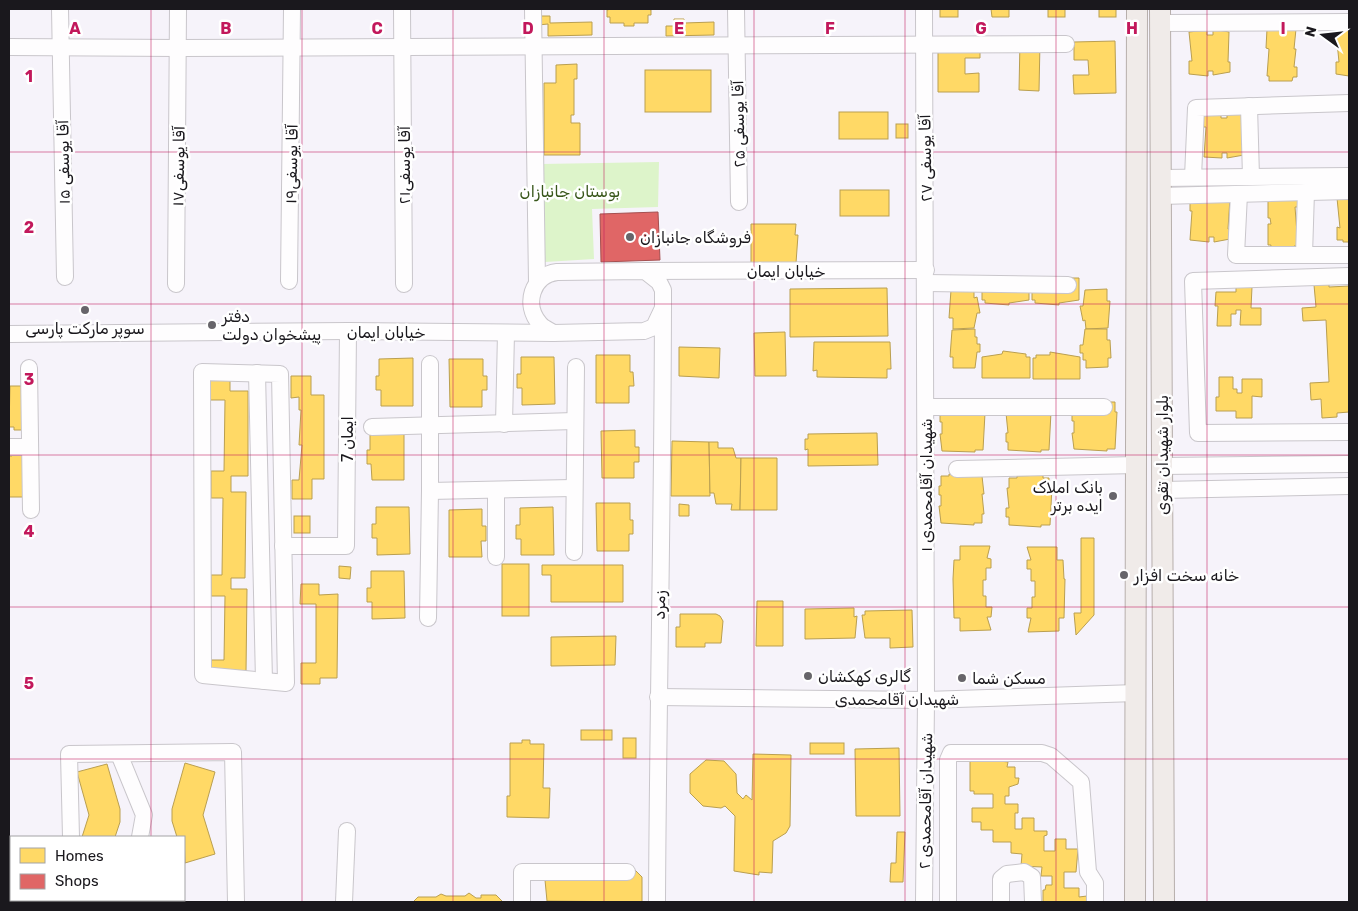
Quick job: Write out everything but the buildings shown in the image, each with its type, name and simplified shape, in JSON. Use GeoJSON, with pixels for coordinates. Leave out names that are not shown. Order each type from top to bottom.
{"type":"FeatureCollection","features":[{"type":"Feature","properties":{"kind":"main road","name":"بلوار شهیدان تقوی"},"geometry":{"type":"LineString","coordinates":[[1135,902],[1136,9]]}},
{"type":"Feature","properties":{"kind":"main road","name":"بلوار شهیدان تقوی"},"geometry":{"type":"LineString","coordinates":[[1160,16],[1164,902]]}},
{"type":"Feature","properties":{"kind":"main road"},"geometry":{"type":"LineString","coordinates":[[1136,693],[1163,693]]}},
{"type":"Feature","properties":{"kind":"street","name":"آقا یوسفی ۱۵"},"geometry":{"type":"LineString","coordinates":[[60,9],[65,277]]}},
{"type":"Feature","properties":{"kind":"street","name":"آقا یوسفی۱۷"},"geometry":{"type":"LineString","coordinates":[[176,284],[178,9]]}},
{"type":"Feature","properties":{"kind":"street","name":"آقا یوسفی۱۹"},"geometry":{"type":"LineString","coordinates":[[289,281],[292,9]]}},
{"type":"Feature","properties":{"kind":"street","name":"آقا یوسفی۲۱"},"geometry":{"type":"LineString","coordinates":[[402,9],[404,284]]}},
{"type":"Feature","properties":{"kind":"street"},"geometry":{"type":"LineString","coordinates":[[533,9],[537,282],[531,304],[534,316],[541,326],[553,333]]}},
{"type":"Feature","properties":{"kind":"street","name":"آقا یوسفی ۲۵"},"geometry":{"type":"LineString","coordinates":[[736,9],[739,202]]}},
{"type":"Feature","properties":{"kind":"street","name":"آقا یوسفی ۲۷"},"geometry":{"type":"LineString","coordinates":[[924,9],[926,277]]}},
{"type":"Feature","properties":{"kind":"street"},"geometry":{"type":"LineString","coordinates":[[1160,16],[1349,22]]}},
{"type":"Feature","properties":{"kind":"street"},"geometry":{"type":"LineString","coordinates":[[9,47],[1066,44]]}},
{"type":"Feature","properties":{"kind":"street"},"geometry":{"type":"LineString","coordinates":[[1193,178],[1196,108],[1349,103]]}},
{"type":"Feature","properties":{"kind":"street"},"geometry":{"type":"LineString","coordinates":[[1248,106],[1251,177]]}},
{"type":"Feature","properties":{"kind":"street"},"geometry":{"type":"LineString","coordinates":[[1161,187],[1193,178],[1349,176]]}},
{"type":"Feature","properties":{"kind":"street"},"geometry":{"type":"LineString","coordinates":[[1161,187],[1239,194],[1349,191]]}},
{"type":"Feature","properties":{"kind":"street"},"geometry":{"type":"LineString","coordinates":[[1304,255],[1306,192]]}},
{"type":"Feature","properties":{"kind":"street"},"geometry":{"type":"LineString","coordinates":[[1239,194],[1236,255],[1349,255]]}},
{"type":"Feature","properties":{"kind":"street"},"geometry":{"type":"LineString","coordinates":[[645,271],[659,282],[663,290]]}},
{"type":"Feature","properties":{"kind":"street"},"geometry":{"type":"LineString","coordinates":[[663,290],[664,277],[671,271]]}},
{"type":"Feature","properties":{"kind":"street","name":"خیابان ایمان"},"geometry":{"type":"LineString","coordinates":[[537,282],[546,273],[557,272],[671,271],[926,277],[1068,285]]}},
{"type":"Feature","properties":{"kind":"street"},"geometry":{"type":"LineString","coordinates":[[1349,276],[1194,281],[1198,433],[1349,432]]}},
{"type":"Feature","properties":{"kind":"street","name":"شهیدان آقامحمدی ۱"},"geometry":{"type":"LineString","coordinates":[[926,277],[926,700]]}},
{"type":"Feature","properties":{"kind":"street","name":"زمرد"},"geometry":{"type":"LineString","coordinates":[[657,902],[658,698],[664,362],[663,290]]}},
{"type":"Feature","properties":{"kind":"street"},"geometry":{"type":"LineString","coordinates":[[663,308],[654,327],[644,332],[656,340],[664,362]]}},
{"type":"Feature","properties":{"kind":"street","name":"خیابان ایمان"},"geometry":{"type":"LineString","coordinates":[[9,334],[348,331],[644,332]]}},
{"type":"Feature","properties":{"kind":"street","name":"ایمان 7"},"geometry":{"type":"LineString","coordinates":[[284,546],[346,546],[348,331]]}},
{"type":"Feature","properties":{"kind":"street"},"geometry":{"type":"LineString","coordinates":[[504,424],[506,333]]}},
{"type":"Feature","properties":{"kind":"street"},"geometry":{"type":"LineString","coordinates":[[428,618],[430,364]]}},
{"type":"Feature","properties":{"kind":"street"},"geometry":{"type":"LineString","coordinates":[[574,552],[573,488],[576,367]]}},
{"type":"Feature","properties":{"kind":"street"},"geometry":{"type":"LineString","coordinates":[[29,368],[31,510]]}},
{"type":"Feature","properties":{"kind":"street"},"geometry":{"type":"LineString","coordinates":[[202,372],[280,374],[284,546],[286,683],[202,675],[202,372]]}},
{"type":"Feature","properties":{"kind":"street"},"geometry":{"type":"LineString","coordinates":[[257,374],[264,681]]}},
{"type":"Feature","properties":{"kind":"street"},"geometry":{"type":"LineString","coordinates":[[926,407],[1104,407]]}},
{"type":"Feature","properties":{"kind":"street"},"geometry":{"type":"LineString","coordinates":[[372,427],[574,422]]}},
{"type":"Feature","properties":{"kind":"street"},"geometry":{"type":"LineString","coordinates":[[9,447],[30,447]]}},
{"type":"Feature","properties":{"kind":"street"},"geometry":{"type":"LineString","coordinates":[[1162,466],[1349,464]]}},
{"type":"Feature","properties":{"kind":"street"},"geometry":{"type":"LineString","coordinates":[[957,468],[1136,465]]}},
{"type":"Feature","properties":{"kind":"street"},"geometry":{"type":"LineString","coordinates":[[1162,490],[1349,486]]}},
{"type":"Feature","properties":{"kind":"street"},"geometry":{"type":"LineString","coordinates":[[430,491],[573,488]]}},
{"type":"Feature","properties":{"kind":"street"},"geometry":{"type":"LineString","coordinates":[[496,490],[496,558]]}},
{"type":"Feature","properties":{"kind":"street","name":"شهیدان آقامحمدی"},"geometry":{"type":"LineString","coordinates":[[658,698],[926,700],[1136,693]]}},
{"type":"Feature","properties":{"kind":"street","name":"شهیدان آقامحمدی ۲"},"geometry":{"type":"LineString","coordinates":[[924,902],[926,700]]}},
{"type":"Feature","properties":{"kind":"street"},"geometry":{"type":"LineString","coordinates":[[71,836],[69,754],[234,752],[236,902]]}},
{"type":"Feature","properties":{"kind":"street"},"geometry":{"type":"LineString","coordinates":[[948,902],[948,760],[952,753],[1033,753],[1051,756],[1081,782],[1088,872],[1095,883],[1095,902]]}},
{"type":"Feature","properties":{"kind":"street"},"geometry":{"type":"LineString","coordinates":[[119,754],[144,815],[140,836]]}},
{"type":"Feature","properties":{"kind":"street"},"geometry":{"type":"LineString","coordinates":[[344,902],[347,831]]}},
{"type":"Feature","properties":{"kind":"street"},"geometry":{"type":"LineString","coordinates":[[522,902],[522,872],[627,872]]}},
{"type":"Feature","properties":{"kind":"street"},"geometry":{"type":"LineString","coordinates":[[1001,902],[1002,879],[1007,874],[1024,872],[1032,877],[1033,902]]}},
{"type":"Feature","properties":{"kind":"green space","name":"بوستان جانبازان"},"geometry":{"type":"Polygon","coordinates":[[[659,162],[658,207],[592,209],[594,259],[545,262],[541,164],[659,162]]]}},
{"type":"Feature","properties":{"kind":"place","name":"فروشگاه جانبازان"},"geometry":{"type":"Point","coordinates":[630,237]}},
{"type":"Feature","properties":{"kind":"place","name":"سوپر مارکت پارسی"},"geometry":{"type":"Point","coordinates":[85,310]}},
{"type":"Feature","properties":{"kind":"place","name":"دفتر پیشخوان دولت"},"geometry":{"type":"Point","coordinates":[212,325]}},
{"type":"Feature","properties":{"kind":"place","name":"بانک املاک ایده برتر"},"geometry":{"type":"Point","coordinates":[1113,496]}},
{"type":"Feature","properties":{"kind":"place","name":"خانه سخت افزار"},"geometry":{"type":"Point","coordinates":[1124,575]}},
{"type":"Feature","properties":{"kind":"place","name":"گالری کهکشان"},"geometry":{"type":"Point","coordinates":[808,676]}},
{"type":"Feature","properties":{"kind":"place","name":"مسکن شما"},"geometry":{"type":"Point","coordinates":[962,678]}}]}
